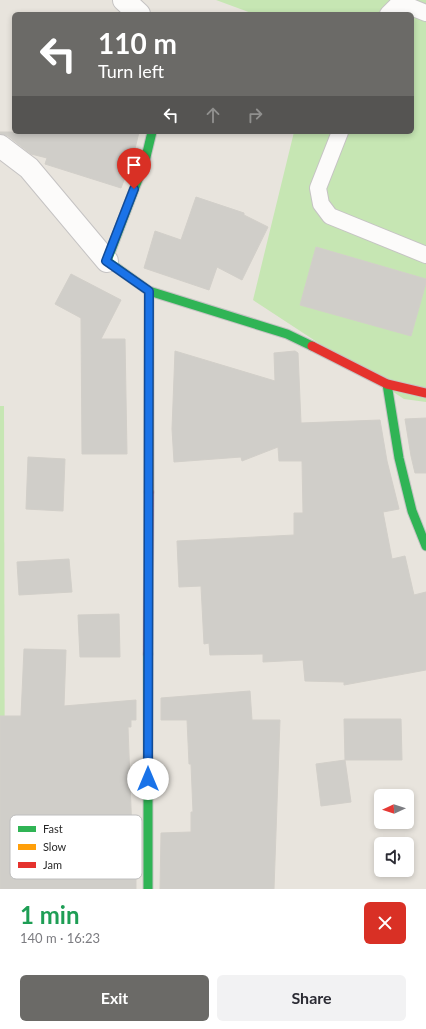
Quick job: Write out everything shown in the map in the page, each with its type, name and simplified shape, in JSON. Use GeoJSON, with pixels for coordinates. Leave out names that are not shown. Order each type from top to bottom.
{"type":"FeatureCollection","features":[{"type":"Feature","properties":{"kind":"street"},"geometry":{"type":"LineString","coordinates":[[124,0],[137,12]]}},
{"type":"Feature","properties":{"kind":"street"},"geometry":{"type":"LineString","coordinates":[[106,261],[145,161],[152,134]]}},
{"type":"Feature","properties":{"kind":"street"},"geometry":{"type":"LineString","coordinates":[[0,146],[29,168],[106,261],[149,291],[287,334],[387,384],[426,393]]}},
{"type":"Feature","properties":{"kind":"street"},"geometry":{"type":"LineString","coordinates":[[148,889],[149,291]]}},
{"type":"Feature","properties":{"kind":"street"},"geometry":{"type":"LineString","coordinates":[[387,384],[399,458],[412,511],[426,546]]}},
{"type":"Feature","properties":{"kind":"lane"},"geometry":{"type":"LineString","coordinates":[[390,12],[396,5],[411,7],[426,13]]}},
{"type":"Feature","properties":{"kind":"lane"},"geometry":{"type":"LineString","coordinates":[[339,134],[318,188],[321,204],[330,216],[426,255]]}},
{"type":"Feature","properties":{"kind":"green space"},"geometry":{"type":"Polygon","coordinates":[[[216,0],[426,0],[426,402],[404,399],[253,300],[294,134],[414,134],[414,12],[249,12],[216,0]]]}},
{"type":"Feature","properties":{"kind":"green space"},"geometry":{"type":"Polygon","coordinates":[[[0,406],[4,406],[5,889],[0,889],[0,406]]]}},
{"type":"Feature","properties":{"kind":"building"},"geometry":{"type":"Polygon","coordinates":[[[0,132],[12,132],[12,134],[139,134],[133,157],[121,188],[45,164],[47,158],[31,154],[8,136],[0,134],[0,132]]]}},
{"type":"Feature","properties":{"kind":"building"},"geometry":{"type":"Polygon","coordinates":[[[196,197],[244,213],[244,215],[268,227],[242,280],[217,267],[209,290],[144,268],[155,231],[181,240],[196,197]]]}},
{"type":"Feature","properties":{"kind":"building"},"geometry":{"type":"Polygon","coordinates":[[[316,247],[426,279],[411,336],[300,305],[316,247]]]}},
{"type":"Feature","properties":{"kind":"building"},"geometry":{"type":"Polygon","coordinates":[[[71,274],[121,300],[101,339],[125,339],[127,454],[82,454],[81,318],[55,304],[71,274]]]}},
{"type":"Feature","properties":{"kind":"building"},"geometry":{"type":"Polygon","coordinates":[[[175,351],[275,381],[274,353],[295,351],[298,353],[301,423],[380,420],[387,461],[399,509],[383,512],[392,559],[405,556],[414,595],[426,592],[426,670],[344,685],[344,682],[305,681],[303,660],[263,662],[263,654],[210,655],[209,643],[204,644],[201,586],[179,587],[177,541],[294,535],[294,513],[303,513],[302,461],[279,461],[278,447],[242,461],[241,457],[174,462],[172,429],[175,351]]]}},
{"type":"Feature","properties":{"kind":"building"},"geometry":{"type":"Polygon","coordinates":[[[426,418],[426,473],[415,473],[405,419],[426,418]]]}},
{"type":"Feature","properties":{"kind":"building"},"geometry":{"type":"Polygon","coordinates":[[[28,457],[65,459],[63,511],[26,509],[28,457]]]}},
{"type":"Feature","properties":{"kind":"building"},"geometry":{"type":"Polygon","coordinates":[[[69,559],[72,592],[19,595],[17,562],[69,559]]]}},
{"type":"Feature","properties":{"kind":"building"},"geometry":{"type":"Polygon","coordinates":[[[119,614],[120,657],[80,657],[78,615],[119,614]]]}},
{"type":"Feature","properties":{"kind":"building"},"geometry":{"type":"Polygon","coordinates":[[[24,649],[66,650],[64,706],[136,700],[136,720],[131,720],[131,727],[128,727],[131,815],[10,815],[10,879],[136,879],[136,889],[0,889],[0,716],[21,716],[24,649]]]}},
{"type":"Feature","properties":{"kind":"building"},"geometry":{"type":"Polygon","coordinates":[[[250,691],[252,720],[280,720],[274,889],[160,889],[161,833],[191,832],[191,812],[193,812],[187,720],[161,720],[161,698],[250,691]]]}},
{"type":"Feature","properties":{"kind":"building"},"geometry":{"type":"Polygon","coordinates":[[[344,719],[401,719],[402,760],[345,760],[344,719]]]}},
{"type":"Feature","properties":{"kind":"building"},"geometry":{"type":"Polygon","coordinates":[[[345,760],[351,802],[321,806],[316,764],[345,760]]]}},
{"type":"Feature","properties":{"kind":"traffic: fast"},"geometry":{"type":"LineString","coordinates":[[152,134],[145,161],[107,261],[149,291],[287,334],[312,346]]}},
{"type":"Feature","properties":{"kind":"traffic: fast"},"geometry":{"type":"LineString","coordinates":[[387,384],[399,458],[412,511],[426,546]]}},
{"type":"Feature","properties":{"kind":"traffic: fast"},"geometry":{"type":"LineString","coordinates":[[148,654],[148,889]]}},
{"type":"Feature","properties":{"kind":"traffic: slow"},"geometry":{"type":"LineString","coordinates":[[149,291],[149,492]]}},
{"type":"Feature","properties":{"kind":"traffic: jam"},"geometry":{"type":"LineString","coordinates":[[312,346],[387,384],[426,393]]}},
{"type":"Feature","properties":{"kind":"traffic: jam"},"geometry":{"type":"LineString","coordinates":[[148,654],[149,492]]}},
{"type":"Feature","properties":{"kind":"route"},"geometry":{"type":"LineString","coordinates":[[134,189],[106,261],[149,291],[148,779]]}}]}
